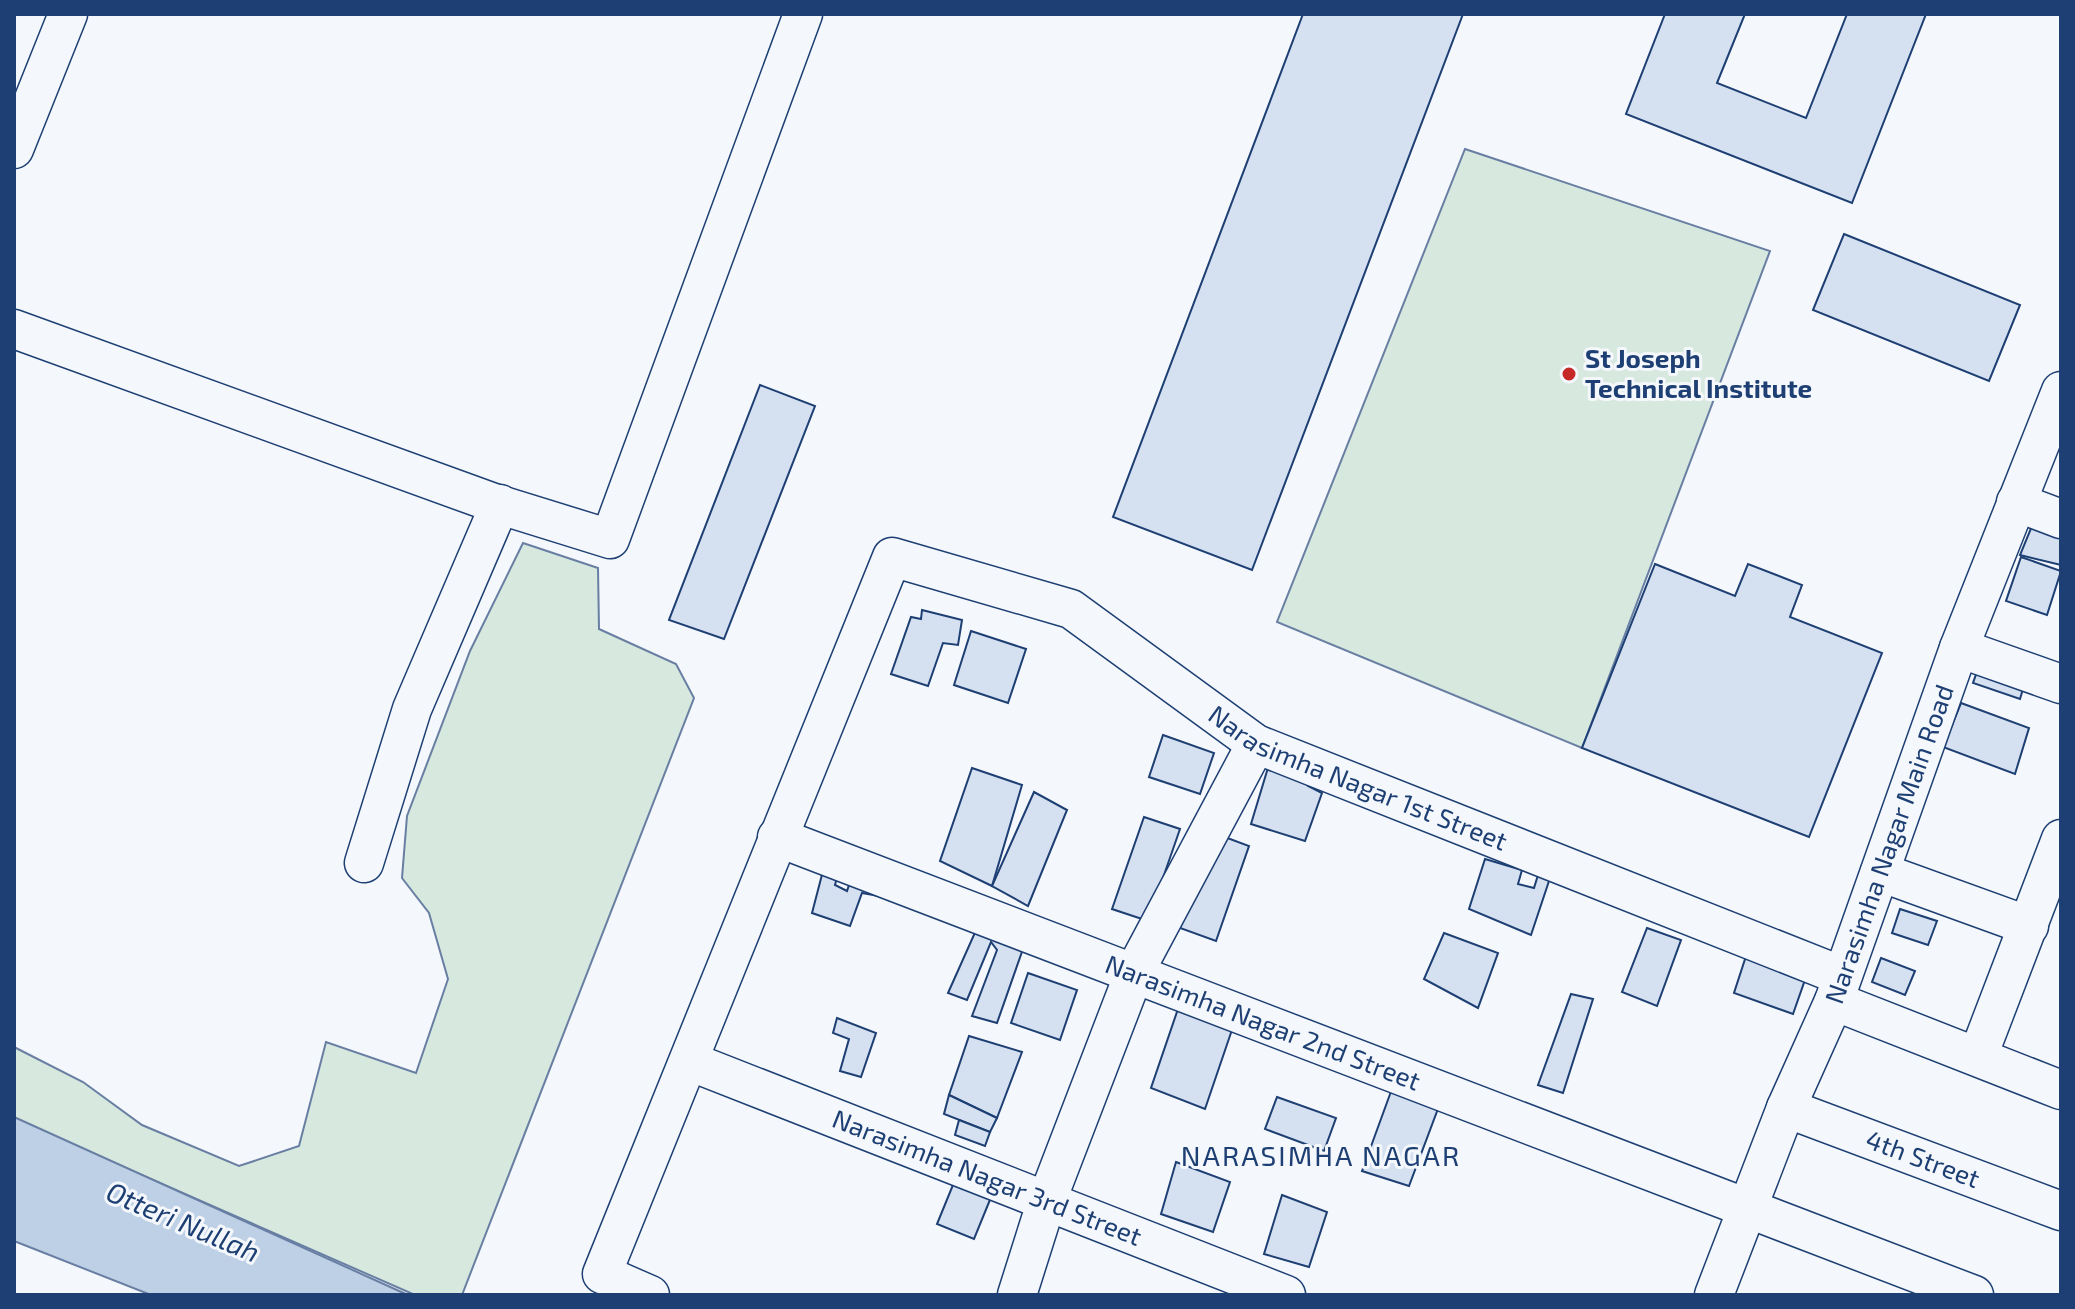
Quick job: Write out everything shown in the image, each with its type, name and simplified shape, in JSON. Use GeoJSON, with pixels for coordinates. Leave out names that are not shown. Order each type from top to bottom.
{"type":"FeatureCollection","features":[{"type":"Feature","properties":{"kind":"street"},"geometry":{"type":"LineString","coordinates":[[14,149],[68,14]]}},
{"type":"Feature","properties":{"kind":"street"},"geometry":{"type":"LineString","coordinates":[[14,329],[500,504],[610,539],[803,14]]}},
{"type":"Feature","properties":{"kind":"street","name":"Narasimha Nagar Main Road"},"geometry":{"type":"LineString","coordinates":[[1714,1295],[1786,1108],[1838,988],[1959,648],[2016,502],[2048,458],[2061,391]]}},
{"type":"Feature","properties":{"kind":"street"},"geometry":{"type":"LineString","coordinates":[[2016,502],[2061,519]]}},
{"type":"Feature","properties":{"kind":"street"},"geometry":{"type":"LineString","coordinates":[[364,863],[412,709],[500,504]]}},
{"type":"Feature","properties":{"kind":"street","name":"Narasimha Nagar 1st Street"},"geometry":{"type":"LineString","coordinates":[[777,837],[892,557],[1071,609],[1256,744],[1838,988],[1978,1056],[2061,1090]]}},
{"type":"Feature","properties":{"kind":"street"},"geometry":{"type":"LineString","coordinates":[[1959,648],[2061,684]]}},
{"type":"Feature","properties":{"kind":"street"},"geometry":{"type":"LineString","coordinates":[[1017,1295],[1047,1200],[1135,971],[1256,744]]}},
{"type":"Feature","properties":{"kind":"street"},"geometry":{"type":"LineString","coordinates":[[650,1295],[602,1274],[777,837]]}},
{"type":"Feature","properties":{"kind":"street","name":"Narasimha Nagar 2nd Street"},"geometry":{"type":"LineString","coordinates":[[777,837],[1135,971],[1974,1295]]}},
{"type":"Feature","properties":{"kind":"street"},"geometry":{"type":"LineString","coordinates":[[1978,1056],[2061,839]]}},
{"type":"Feature","properties":{"kind":"street"},"geometry":{"type":"LineString","coordinates":[[1884,861],[2033,915]]}},
{"type":"Feature","properties":{"kind":"street","name":"Narasimha Nagar 3rd Street"},"geometry":{"type":"LineString","coordinates":[[689,1061],[1286,1295]]}},
{"type":"Feature","properties":{"kind":"street","name":"4th Street"},"geometry":{"type":"LineString","coordinates":[[1786,1108],[2061,1211]]}},
{"type":"Feature","properties":{"kind":"shaded area"},"geometry":{"type":"Polygon","coordinates":[[[1465,149],[1770,251],[1582,748],[1277,622],[1465,149]]]}},
{"type":"Feature","properties":{"kind":"shaded area"},"geometry":{"type":"Polygon","coordinates":[[[523,543],[598,568],[599,629],[676,664],[694,698],[462,1295],[415,1295],[14,1119],[14,1047],[83,1082],[142,1125],[239,1166],[299,1146],[326,1042],[416,1073],[448,979],[429,913],[402,878],[407,816],[470,651],[523,543]]]}},
{"type":"Feature","properties":{"kind":"water","name":"Otteri Nullah"},"geometry":{"type":"Polygon","coordinates":[[[14,1117],[408,1295],[151,1295],[14,1241],[14,1117]]]}},
{"type":"Feature","properties":{"kind":"building"},"geometry":{"type":"Polygon","coordinates":[[[1303,14],[1463,14],[1252,570],[1113,517],[1303,14]]]}},
{"type":"Feature","properties":{"kind":"building"},"geometry":{"type":"Polygon","coordinates":[[[1665,14],[1745,14],[1717,83],[1806,118],[1847,14],[1926,14],[1852,203],[1626,114],[1665,14]]]}},
{"type":"Feature","properties":{"kind":"building"},"geometry":{"type":"Polygon","coordinates":[[[1844,234],[2020,305],[1989,381],[1813,310],[1844,234]]]}},
{"type":"Feature","properties":{"kind":"building"},"geometry":{"type":"Polygon","coordinates":[[[760,385],[815,406],[724,639],[669,620],[760,385]]]}},
{"type":"Feature","properties":{"kind":"building"},"geometry":{"type":"Polygon","coordinates":[[[2037,514],[2061,523],[2061,565],[2020,555],[2037,514]]]}},
{"type":"Feature","properties":{"kind":"building"},"geometry":{"type":"Polygon","coordinates":[[[2021,557],[2061,571],[2047,615],[2006,601],[2021,557]]]}},
{"type":"Feature","properties":{"kind":"building"},"geometry":{"type":"Polygon","coordinates":[[[1655,564],[1735,596],[1748,564],[1802,585],[1790,617],[1882,653],[1809,837],[1582,748],[1655,564]]]}},
{"type":"Feature","properties":{"kind":"building"},"geometry":{"type":"Polygon","coordinates":[[[922,610],[962,620],[958,645],[943,643],[928,686],[891,674],[911,617],[921,619],[922,610]]]}},
{"type":"Feature","properties":{"kind":"building"},"geometry":{"type":"Polygon","coordinates":[[[971,631],[1026,649],[1008,703],[954,685],[971,631]]]}},
{"type":"Feature","properties":{"kind":"building"},"geometry":{"type":"Polygon","coordinates":[[[1980,663],[2026,679],[2020,699],[1973,683],[1980,663]]]}},
{"type":"Feature","properties":{"kind":"building"},"geometry":{"type":"Polygon","coordinates":[[[1961,703],[2029,728],[2015,774],[1943,747],[1961,703]]]}},
{"type":"Feature","properties":{"kind":"building"},"geometry":{"type":"Polygon","coordinates":[[[1163,735],[1214,753],[1200,794],[1149,777],[1163,735]]]}},
{"type":"Feature","properties":{"kind":"building"},"geometry":{"type":"Polygon","coordinates":[[[1270,761],[1309,774],[1308,786],[1322,793],[1305,841],[1251,824],[1270,761]]]}},
{"type":"Feature","properties":{"kind":"building"},"geometry":{"type":"Polygon","coordinates":[[[972,768],[1022,785],[992,886],[940,861],[972,768]]]}},
{"type":"Feature","properties":{"kind":"building"},"geometry":{"type":"Polygon","coordinates":[[[1034,792],[1067,810],[1028,906],[992,886],[1034,792]]]}},
{"type":"Feature","properties":{"kind":"building"},"geometry":{"type":"Polygon","coordinates":[[[1144,817],[1180,829],[1148,921],[1112,909],[1144,817]]]}},
{"type":"Feature","properties":{"kind":"building"},"geometry":{"type":"Polygon","coordinates":[[[1214,833],[1249,846],[1216,941],[1180,928],[1214,833]]]}},
{"type":"Feature","properties":{"kind":"building"},"geometry":{"type":"Polygon","coordinates":[[[1485,859],[1522,870],[1518,884],[1534,888],[1538,875],[1550,878],[1531,935],[1469,909],[1485,859]]]}},
{"type":"Feature","properties":{"kind":"building"},"geometry":{"type":"Polygon","coordinates":[[[824,867],[839,870],[835,885],[847,891],[852,876],[879,896],[862,893],[850,926],[812,913],[824,867]]]}},
{"type":"Feature","properties":{"kind":"building"},"geometry":{"type":"Polygon","coordinates":[[[1900,909],[1937,921],[1928,945],[1892,933],[1900,909]]]}},
{"type":"Feature","properties":{"kind":"building"},"geometry":{"type":"Polygon","coordinates":[[[977,928],[1024,946],[997,1023],[972,1016],[997,950],[991,942],[967,1000],[948,993],[977,928]]]}},
{"type":"Feature","properties":{"kind":"building"},"geometry":{"type":"Polygon","coordinates":[[[1647,928],[1681,940],[1657,1006],[1622,992],[1647,928]]]}},
{"type":"Feature","properties":{"kind":"building"},"geometry":{"type":"Polygon","coordinates":[[[1444,933],[1498,953],[1478,1008],[1424,979],[1444,933]]]}},
{"type":"Feature","properties":{"kind":"building"},"geometry":{"type":"Polygon","coordinates":[[[1747,953],[1807,974],[1793,1014],[1734,993],[1747,953]]]}},
{"type":"Feature","properties":{"kind":"building"},"geometry":{"type":"Polygon","coordinates":[[[1881,958],[1915,971],[1905,995],[1872,982],[1881,958]]]}},
{"type":"Feature","properties":{"kind":"building"},"geometry":{"type":"Polygon","coordinates":[[[1028,973],[1077,990],[1060,1040],[1011,1023],[1028,973]]]}},
{"type":"Feature","properties":{"kind":"building"},"geometry":{"type":"Polygon","coordinates":[[[1571,994],[1593,999],[1563,1093],[1538,1085],[1571,994]]]}},
{"type":"Feature","properties":{"kind":"building"},"geometry":{"type":"Polygon","coordinates":[[[1180,1003],[1235,1021],[1205,1109],[1151,1088],[1180,1003]]]}},
{"type":"Feature","properties":{"kind":"building"},"geometry":{"type":"Polygon","coordinates":[[[837,1018],[876,1033],[861,1077],[840,1071],[849,1039],[833,1033],[837,1018]]]}},
{"type":"Feature","properties":{"kind":"building"},"geometry":{"type":"Polygon","coordinates":[[[969,1036],[1022,1052],[997,1118],[949,1095],[969,1036]]]}},
{"type":"Feature","properties":{"kind":"building"},"geometry":{"type":"Polygon","coordinates":[[[1393,1086],[1439,1106],[1409,1186],[1362,1171],[1393,1086]]]}},
{"type":"Feature","properties":{"kind":"building"},"geometry":{"type":"Polygon","coordinates":[[[949,1095],[997,1118],[990,1132],[944,1114],[949,1095]]]}},
{"type":"Feature","properties":{"kind":"building"},"geometry":{"type":"Polygon","coordinates":[[[1277,1097],[1336,1118],[1324,1151],[1265,1129],[1277,1097]]]}},
{"type":"Feature","properties":{"kind":"building"},"geometry":{"type":"Polygon","coordinates":[[[959,1120],[990,1132],[985,1146],[955,1135],[959,1120]]]}},
{"type":"Feature","properties":{"kind":"building"},"geometry":{"type":"Polygon","coordinates":[[[1176,1162],[1230,1182],[1213,1232],[1161,1214],[1176,1162]]]}},
{"type":"Feature","properties":{"kind":"building"},"geometry":{"type":"Polygon","coordinates":[[[957,1175],[994,1190],[974,1239],[937,1224],[957,1175]]]}},
{"type":"Feature","properties":{"kind":"building"},"geometry":{"type":"Polygon","coordinates":[[[1282,1195],[1327,1212],[1309,1267],[1264,1254],[1282,1195]]]}},
{"type":"Feature","properties":{"kind":"place","name":"St Joseph Technical Institute"},"geometry":{"type":"Point","coordinates":[1569,374]}},
{"type":"Feature","properties":{"kind":"district","name":"NARASIMHA NAGAR"},"geometry":{"type":"Point","coordinates":[1321,1156]}}]}
